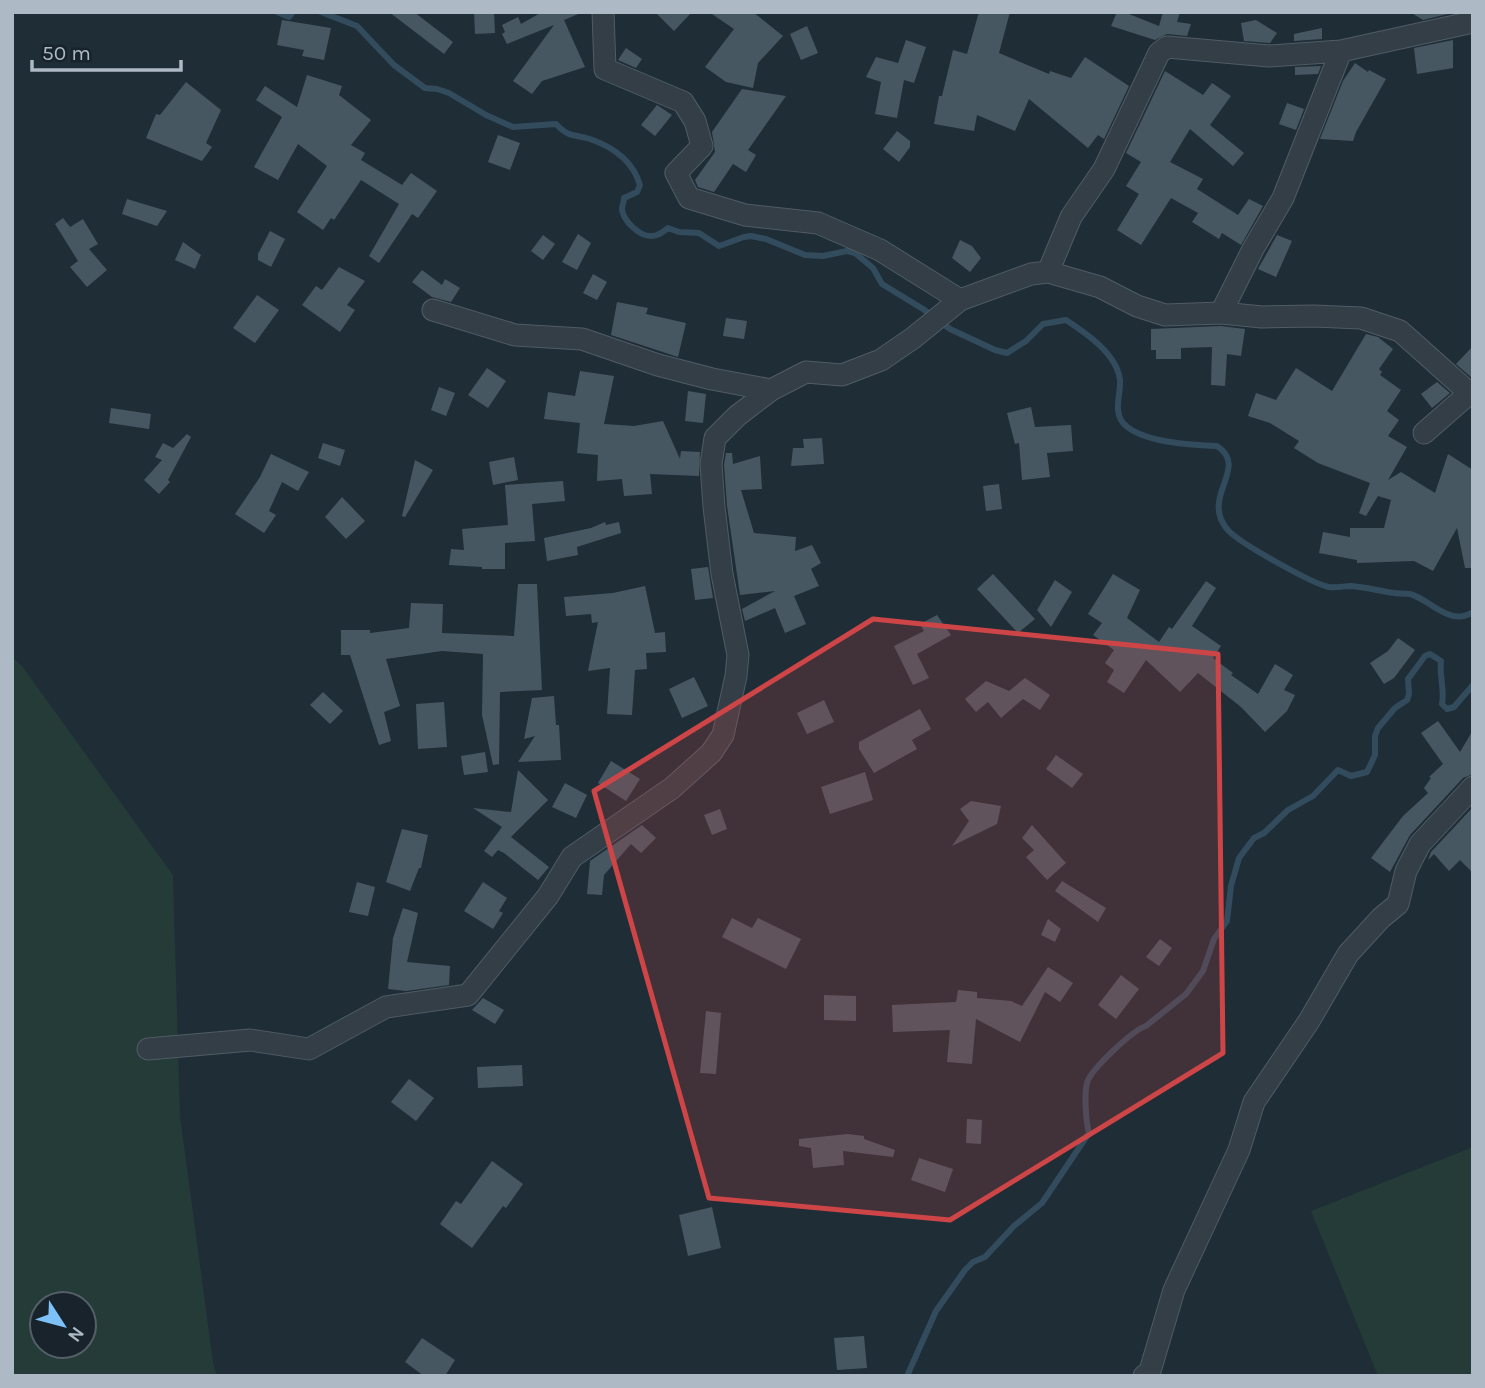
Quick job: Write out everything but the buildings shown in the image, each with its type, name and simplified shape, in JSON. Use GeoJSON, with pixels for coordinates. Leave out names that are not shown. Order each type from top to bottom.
{"type":"FeatureCollection","features":[{"type":"Feature","properties":{"kind":"street"},"geometry":{"type":"LineString","coordinates":[[603,12],[605,69],[683,102],[695,121],[702,146],[676,173],[689,198],[745,215],[818,223],[880,250],[955,304]]}},
{"type":"Feature","properties":{"kind":"street"},"geometry":{"type":"LineString","coordinates":[[1048,272],[1071,217],[1104,169],[1159,52],[1167,47],[1269,56],[1341,51],[1473,22]]}},
{"type":"Feature","properties":{"kind":"street"},"geometry":{"type":"LineString","coordinates":[[1222,313],[1253,249],[1283,198],[1341,51]]}},
{"type":"Feature","properties":{"kind":"street"},"geometry":{"type":"LineString","coordinates":[[148,1049],[250,1041],[309,1049],[386,1007],[468,995],[548,896],[572,857],[672,788],[711,753],[723,735],[738,655],[714,507],[711,464],[715,438],[737,416],[771,390],[806,372],[842,375],[881,360],[955,304],[1031,274],[1048,272],[1100,287],[1137,306],[1165,315],[1222,313],[1262,317],[1361,318],[1400,331],[1466,390],[1464,398],[1424,433]]}},
{"type":"Feature","properties":{"kind":"street"},"geometry":{"type":"LineString","coordinates":[[433,310],[515,335],[582,339],[658,365],[771,390]]}},
{"type":"Feature","properties":{"kind":"street"},"geometry":{"type":"LineString","coordinates":[[1144,1376],[1150,1371],[1174,1290],[1239,1150],[1254,1102],[1309,1021],[1348,954],[1381,918],[1398,904],[1406,871],[1420,844],[1473,788]]}},
{"type":"Feature","properties":{"kind":"highlighted area"},"geometry":{"type":"Polygon","coordinates":[[[873,619],[1218,654],[1223,1053],[950,1220],[709,1198],[594,791],[873,619]]]}},
{"type":"Feature","properties":{"kind":"green space"},"geometry":{"type":"Polygon","coordinates":[[[12,657],[22,666],[173,875],[180,1116],[217,1376],[12,1376],[12,657]]]}},
{"type":"Feature","properties":{"kind":"green space"},"geometry":{"type":"Polygon","coordinates":[[[1473,1147],[1473,1376],[1378,1376],[1311,1211],[1473,1147]]]}},
{"type":"Feature","properties":{"kind":"waterway"},"geometry":{"type":"LineString","coordinates":[[277,12],[289,17],[293,12]]}},
{"type":"Feature","properties":{"kind":"waterway"},"geometry":{"type":"LineString","coordinates":[[321,12],[357,26],[394,65],[425,88],[449,93],[513,127],[556,124],[568,134],[607,146],[621,156],[637,176],[640,185],[637,192],[624,198],[622,209],[629,223],[642,234],[654,236],[668,228],[679,232],[699,233],[719,246],[751,236],[766,239],[805,255],[823,256],[847,251],[855,253],[873,268],[882,284],[950,329],[1007,353],[1026,341],[1043,324],[1066,320],[1099,345],[1113,361],[1120,380],[1118,413],[1123,423],[1131,430],[1154,439],[1217,446],[1226,455],[1229,464],[1219,505],[1220,517],[1227,529],[1245,543],[1276,562],[1329,587],[1351,586],[1410,594],[1448,614],[1465,616],[1473,612]]}},
{"type":"Feature","properties":{"kind":"waterway"},"geometry":{"type":"LineString","coordinates":[[907,1376],[936,1311],[965,1270],[973,1262],[985,1257],[1014,1226],[1042,1203],[1089,1133],[1086,1094],[1090,1077],[1122,1042],[1186,994],[1203,971],[1214,939],[1227,921],[1231,886],[1239,858],[1254,838],[1264,833],[1288,810],[1313,796],[1338,770],[1351,776],[1367,772],[1375,755],[1378,728],[1395,708],[1407,700],[1408,679],[1425,656],[1430,654],[1441,661],[1442,704],[1447,709],[1454,707],[1473,685]]}}]}
